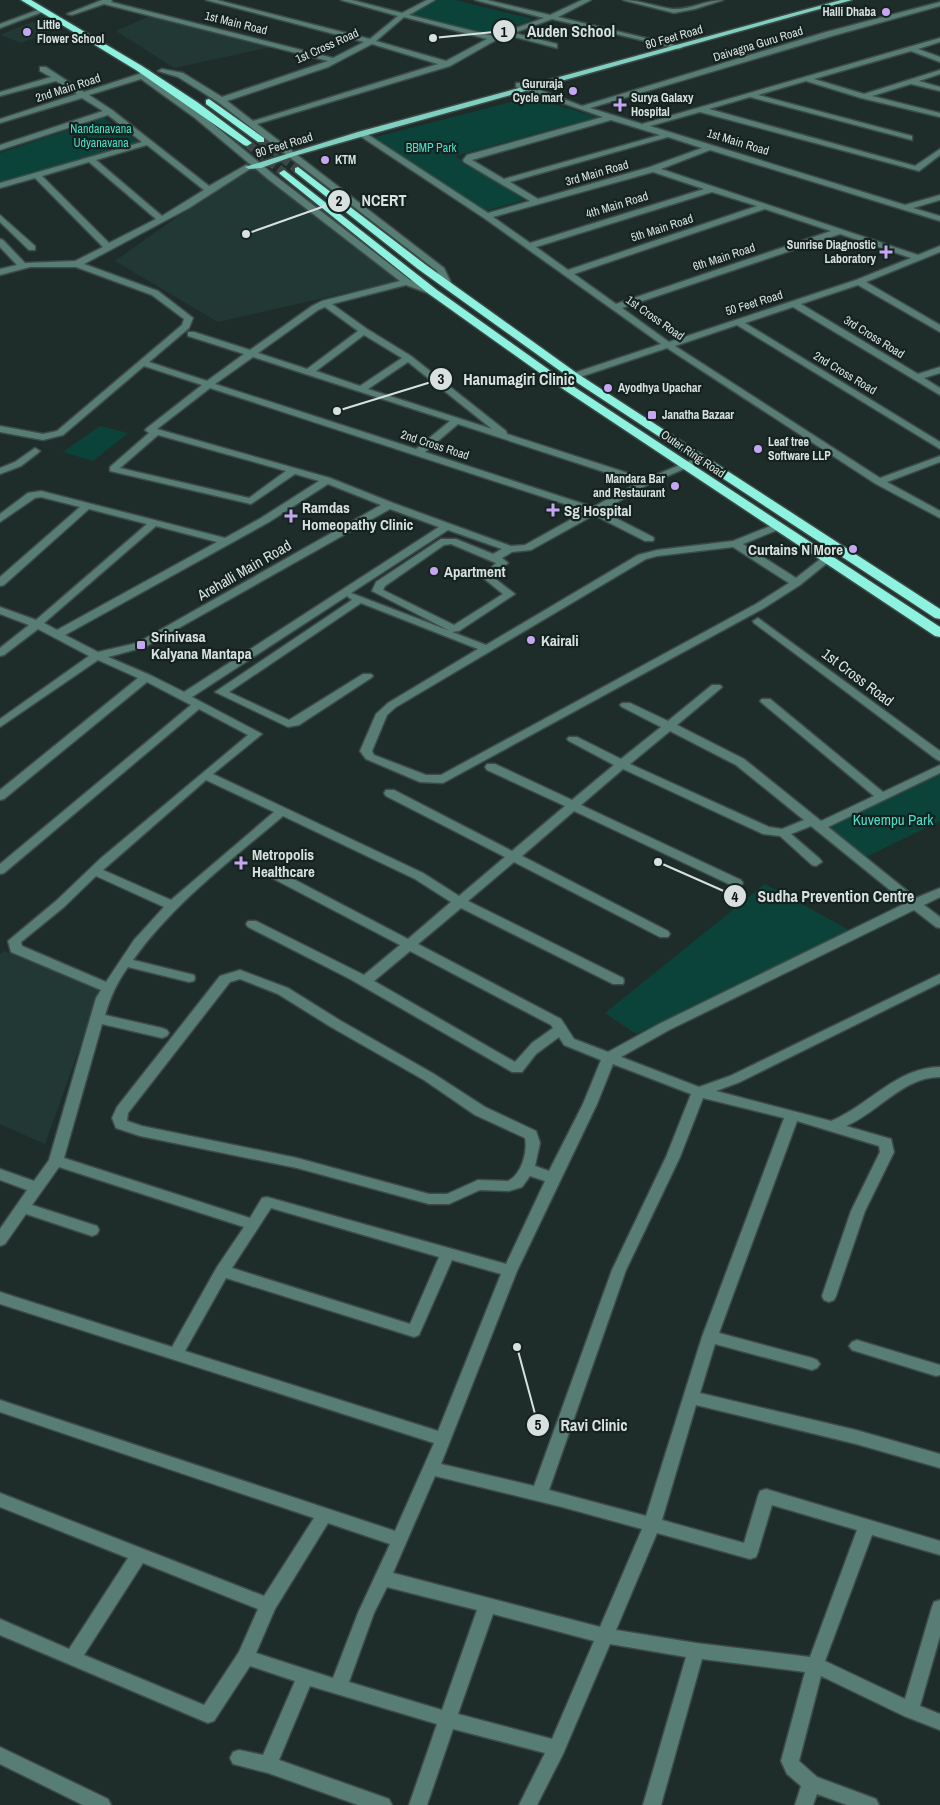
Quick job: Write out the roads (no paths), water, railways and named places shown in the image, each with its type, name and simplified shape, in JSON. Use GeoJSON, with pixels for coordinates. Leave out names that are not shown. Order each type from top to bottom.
{"type":"FeatureCollection","features":[{"type":"Feature","properties":{"kind":"highway"},"geometry":{"type":"LineString","coordinates":[[25,0],[214,118],[247,143]]}},
{"type":"Feature","properties":{"kind":"highway"},"geometry":{"type":"LineString","coordinates":[[52,4],[130,51]]}},
{"type":"Feature","properties":{"kind":"highway"},"geometry":{"type":"LineString","coordinates":[[158,68],[227,114],[261,140]]}},
{"type":"Feature","properties":{"kind":"highway","name":"Outer Ring Road"},"geometry":{"type":"LineString","coordinates":[[298,170],[449,287],[574,376],[940,615]]}},
{"type":"Feature","properties":{"kind":"highway","name":"Outer Ring Road"},"geometry":{"type":"LineString","coordinates":[[284,174],[433,292],[558,380],[940,633]]}},
{"type":"Feature","properties":{"kind":"main road","name":"80 Feet Road"},"geometry":{"type":"LineString","coordinates":[[254,165],[288,152],[519,85],[658,46],[673,47],[828,0]]}},
{"type":"Feature","properties":{"kind":"main road","name":"80 Feet Road"},"geometry":{"type":"LineString","coordinates":[[288,152],[849,0]]}},
{"type":"Feature","properties":{"kind":"street","name":"1st Cross Road"},"geometry":{"type":"LineString","coordinates":[[209,0],[371,42]]}},
{"type":"Feature","properties":{"kind":"street"},"geometry":{"type":"LineString","coordinates":[[344,0],[493,38]]}},
{"type":"Feature","properties":{"kind":"street"},"geometry":{"type":"LineString","coordinates":[[371,42],[403,15],[432,0]]}},
{"type":"Feature","properties":{"kind":"street"},"geometry":{"type":"LineString","coordinates":[[478,0],[673,47]]}},
{"type":"Feature","properties":{"kind":"street"},"geometry":{"type":"LineString","coordinates":[[250,124],[447,64],[493,38],[588,0]]}},
{"type":"Feature","properties":{"kind":"street"},"geometry":{"type":"LineString","coordinates":[[626,0],[674,11],[693,8],[720,0]]}},
{"type":"Feature","properties":{"kind":"street"},"geometry":{"type":"LineString","coordinates":[[667,9],[681,0]]}},
{"type":"Feature","properties":{"kind":"street"},"geometry":{"type":"LineString","coordinates":[[70,14],[106,1]]}},
{"type":"Feature","properties":{"kind":"street","name":"1st Main Road"},"geometry":{"type":"LineString","coordinates":[[106,1],[333,60]]}},
{"type":"Feature","properties":{"kind":"street","name":"Daivagna Guru Road"},"geometry":{"type":"LineString","coordinates":[[582,108],[829,34],[940,4]]}},
{"type":"Feature","properties":{"kind":"street"},"geometry":{"type":"LineString","coordinates":[[0,26],[43,10]]}},
{"type":"Feature","properties":{"kind":"street"},"geometry":{"type":"LineString","coordinates":[[547,17],[658,46]]}},
{"type":"Feature","properties":{"kind":"street"},"geometry":{"type":"LineString","coordinates":[[506,33],[554,46]]}},
{"type":"Feature","properties":{"kind":"street"},"geometry":{"type":"LineString","coordinates":[[643,126],[940,40]]}},
{"type":"Feature","properties":{"kind":"street"},"geometry":{"type":"LineString","coordinates":[[371,42],[447,64]]}},
{"type":"Feature","properties":{"kind":"street","name":"1st Cross Road"},"geometry":{"type":"LineString","coordinates":[[221,100],[333,60],[371,42]]}},
{"type":"Feature","properties":{"kind":"street"},"geometry":{"type":"LineString","coordinates":[[911,48],[940,60]]}},
{"type":"Feature","properties":{"kind":"street"},"geometry":{"type":"LineString","coordinates":[[158,68],[180,75],[221,100],[441,270],[449,287]]}},
{"type":"Feature","properties":{"kind":"street"},"geometry":{"type":"LineString","coordinates":[[44,69],[109,112],[146,143],[209,190]]}},
{"type":"Feature","properties":{"kind":"street"},"geometry":{"type":"LineString","coordinates":[[864,96],[940,72]]}},
{"type":"Feature","properties":{"kind":"street"},"geometry":{"type":"LineString","coordinates":[[144,74],[198,116],[254,165],[407,282],[433,292]]}},
{"type":"Feature","properties":{"kind":"street","name":"2nd Main Road"},"geometry":{"type":"LineString","coordinates":[[0,121],[144,74]]}},
{"type":"Feature","properties":{"kind":"street"},"geometry":{"type":"LineString","coordinates":[[0,94],[57,78]]}},
{"type":"Feature","properties":{"kind":"street"},"geometry":{"type":"LineString","coordinates":[[807,79],[940,116]]}},
{"type":"Feature","properties":{"kind":"street"},"geometry":{"type":"LineString","coordinates":[[910,81],[940,89]]}},
{"type":"Feature","properties":{"kind":"street","name":"1st Main Road"},"geometry":{"type":"LineString","coordinates":[[519,85],[582,108],[940,219]]}},
{"type":"Feature","properties":{"kind":"street"},"geometry":{"type":"LineString","coordinates":[[750,95],[909,138]]}},
{"type":"Feature","properties":{"kind":"street"},"geometry":{"type":"LineString","coordinates":[[699,109],[916,169],[940,151]]}},
{"type":"Feature","properties":{"kind":"street"},"geometry":{"type":"LineString","coordinates":[[0,148],[109,112]]}},
{"type":"Feature","properties":{"kind":"street"},"geometry":{"type":"LineString","coordinates":[[537,202],[467,160],[470,157],[612,117]]}},
{"type":"Feature","properties":{"kind":"street","name":"1st Cross Road"},"geometry":{"type":"LineString","coordinates":[[360,134],[487,216],[667,344],[879,482],[940,515]]}},
{"type":"Feature","properties":{"kind":"street"},"geometry":{"type":"LineString","coordinates":[[501,182],[670,134]]}},
{"type":"Feature","properties":{"kind":"street"},"geometry":{"type":"LineString","coordinates":[[0,186],[146,143]]}},
{"type":"Feature","properties":{"kind":"street","name":"3rd Main Road"},"geometry":{"type":"LineString","coordinates":[[487,216],[653,168],[711,147]]}},
{"type":"Feature","properties":{"kind":"street"},"geometry":{"type":"LineString","coordinates":[[91,160],[161,219]]}},
{"type":"Feature","properties":{"kind":"street"},"geometry":{"type":"LineString","coordinates":[[77,264],[186,206],[209,190],[254,165]]}},
{"type":"Feature","properties":{"kind":"street"},"geometry":{"type":"LineString","coordinates":[[653,168],[916,257]]}},
{"type":"Feature","properties":{"kind":"street"},"geometry":{"type":"LineString","coordinates":[[37,176],[109,248]]}},
{"type":"Feature","properties":{"kind":"street","name":"4th Main Road"},"geometry":{"type":"LineString","coordinates":[[529,246],[712,189]]}},
{"type":"Feature","properties":{"kind":"street"},"geometry":{"type":"LineString","coordinates":[[908,208],[940,197]]}},
{"type":"Feature","properties":{"kind":"street","name":"5th Main Road"},"geometry":{"type":"LineString","coordinates":[[567,273],[766,206]]}},
{"type":"Feature","properties":{"kind":"street"},"geometry":{"type":"LineString","coordinates":[[0,216],[32,248]]}},
{"type":"Feature","properties":{"kind":"street","name":"6th Main Road"},"geometry":{"type":"LineString","coordinates":[[615,307],[841,231]]}},
{"type":"Feature","properties":{"kind":"street"},"geometry":{"type":"LineString","coordinates":[[0,242],[23,266]]}},
{"type":"Feature","properties":{"kind":"street","name":"50 Feet Road"},"geometry":{"type":"LineString","coordinates":[[574,376],[859,282],[916,257],[940,249]]}},
{"type":"Feature","properties":{"kind":"street"},"geometry":{"type":"LineString","coordinates":[[0,272],[23,266],[77,264],[156,292],[189,318],[186,326],[60,433],[43,437],[0,429]]}},
{"type":"Feature","properties":{"kind":"street"},"geometry":{"type":"LineString","coordinates":[[407,282],[325,303],[302,316],[150,430],[327,480],[510,549],[527,548],[646,482],[702,459]]}},
{"type":"Feature","properties":{"kind":"street"},"geometry":{"type":"LineString","coordinates":[[859,282],[940,329]]}},
{"type":"Feature","properties":{"kind":"street"},"geometry":{"type":"LineString","coordinates":[[325,303],[364,331],[408,358],[509,437]]}},
{"type":"Feature","properties":{"kind":"street","name":"3rd Cross Road"},"geometry":{"type":"LineString","coordinates":[[795,304],[940,392]]}},
{"type":"Feature","properties":{"kind":"street"},"geometry":{"type":"LineString","coordinates":[[928,322],[940,318]]}},
{"type":"Feature","properties":{"kind":"street","name":"2nd Cross Road"},"geometry":{"type":"LineString","coordinates":[[736,321],[940,446]]}},
{"type":"Feature","properties":{"kind":"street"},"geometry":{"type":"LineString","coordinates":[[309,372],[364,331]]}},
{"type":"Feature","properties":{"kind":"street"},"geometry":{"type":"LineString","coordinates":[[191,334],[646,482]]}},
{"type":"Feature","properties":{"kind":"street"},"geometry":{"type":"LineString","coordinates":[[111,382],[151,349],[157,351]]}},
{"type":"Feature","properties":{"kind":"street"},"geometry":{"type":"LineString","coordinates":[[361,389],[408,358]]}},
{"type":"Feature","properties":{"kind":"street","name":"2nd Cross Road"},"geometry":{"type":"LineString","coordinates":[[143,362],[596,511],[649,539]]}},
{"type":"Feature","properties":{"kind":"street"},"geometry":{"type":"LineString","coordinates":[[916,378],[940,370]]}},
{"type":"Feature","properties":{"kind":"street"},"geometry":{"type":"LineString","coordinates":[[418,452],[457,420]]}},
{"type":"Feature","properties":{"kind":"street"},"geometry":{"type":"LineString","coordinates":[[156,432],[113,469],[250,501],[293,471]]}},
{"type":"Feature","properties":{"kind":"street"},"geometry":{"type":"LineString","coordinates":[[0,471],[18,464],[35,451]]}},
{"type":"Feature","properties":{"kind":"street"},"geometry":{"type":"LineString","coordinates":[[879,482],[940,459]]}},
{"type":"Feature","properties":{"kind":"street"},"geometry":{"type":"LineString","coordinates":[[57,635],[265,520],[327,480]]}},
{"type":"Feature","properties":{"kind":"street"},"geometry":{"type":"LineString","coordinates":[[0,519],[36,493],[225,541]]}},
{"type":"Feature","properties":{"kind":"street","name":"Arehalli Main Road"},"geometry":{"type":"LineString","coordinates":[[0,724],[96,656],[141,645],[389,504]]}},
{"type":"Feature","properties":{"kind":"street"},"geometry":{"type":"LineString","coordinates":[[0,583],[87,506]]}},
{"type":"Feature","properties":{"kind":"street"},"geometry":{"type":"LineString","coordinates":[[0,652],[37,624],[154,523]]}},
{"type":"Feature","properties":{"kind":"street"},"geometry":{"type":"LineString","coordinates":[[184,696],[447,526]]}},
{"type":"Feature","properties":{"kind":"street"},"geometry":{"type":"LineString","coordinates":[[778,526],[735,544],[649,554],[385,710],[366,751],[367,754],[424,780],[443,780],[760,606],[796,583],[827,559]]}},
{"type":"Feature","properties":{"kind":"street"},"geometry":{"type":"LineString","coordinates":[[452,541],[494,558],[504,563],[487,577],[510,594],[456,629],[377,591],[380,584],[442,542],[452,541]]}},
{"type":"Feature","properties":{"kind":"street"},"geometry":{"type":"LineString","coordinates":[[735,544],[796,583]]}},
{"type":"Feature","properties":{"kind":"street"},"geometry":{"type":"LineString","coordinates":[[494,558],[510,549]]}},
{"type":"Feature","properties":{"kind":"street"},"geometry":{"type":"LineString","coordinates":[[381,569],[393,575]]}},
{"type":"Feature","properties":{"kind":"street"},"geometry":{"type":"LineString","coordinates":[[344,593],[487,649]]}},
{"type":"Feature","properties":{"kind":"street"},"geometry":{"type":"LineString","coordinates":[[360,599],[220,692],[288,724],[367,676]]}},
{"type":"Feature","properties":{"kind":"street"},"geometry":{"type":"LineString","coordinates":[[0,610],[37,624],[96,656],[146,676],[256,734],[205,775],[60,904],[14,941],[16,949],[108,988]]}},
{"type":"Feature","properties":{"kind":"street","name":"1st Cross Road"},"geometry":{"type":"LineString","coordinates":[[758,621],[940,757]]}},
{"type":"Feature","properties":{"kind":"street"},"geometry":{"type":"LineString","coordinates":[[0,796],[146,676]]}},
{"type":"Feature","properties":{"kind":"street"},"geometry":{"type":"LineString","coordinates":[[365,981],[461,903],[621,764],[716,688]]}},
{"type":"Feature","properties":{"kind":"street"},"geometry":{"type":"LineString","coordinates":[[766,701],[882,796]]}},
{"type":"Feature","properties":{"kind":"street"},"geometry":{"type":"LineString","coordinates":[[0,870],[198,704]]}},
{"type":"Feature","properties":{"kind":"street"},"geometry":{"type":"LineString","coordinates":[[626,705],[740,762],[814,824],[916,902],[940,924]]}},
{"type":"Feature","properties":{"kind":"street"},"geometry":{"type":"LineString","coordinates":[[573,739],[621,764],[767,832],[783,833],[814,824],[882,796],[940,769]]}},
{"type":"Feature","properties":{"kind":"street"},"geometry":{"type":"LineString","coordinates":[[491,767],[737,883]]}},
{"type":"Feature","properties":{"kind":"street"},"geometry":{"type":"LineString","coordinates":[[205,775],[419,876],[461,903],[618,981]]}},
{"type":"Feature","properties":{"kind":"street"},"geometry":{"type":"LineString","coordinates":[[390,793],[664,934]]}},
{"type":"Feature","properties":{"kind":"street"},"geometry":{"type":"LineString","coordinates":[[0,1240],[56,1161],[97,1018],[108,988],[125,962],[171,905],[282,811]]}},
{"type":"Feature","properties":{"kind":"street"},"geometry":{"type":"LineString","coordinates":[[783,833],[816,862]]}},
{"type":"Feature","properties":{"kind":"street"},"geometry":{"type":"LineString","coordinates":[[95,871],[171,905]]}},
{"type":"Feature","properties":{"kind":"street"},"geometry":{"type":"LineString","coordinates":[[276,875],[556,1022],[569,1042],[699,1092],[792,1115],[886,1143],[886,1152],[858,1211],[829,1296]]}},
{"type":"Feature","properties":{"kind":"street"},"geometry":{"type":"LineString","coordinates":[[338,1688],[366,1613],[431,1468],[510,1271],[590,1104],[609,1057],[672,1023],[916,902],[940,892]]}},
{"type":"Feature","properties":{"kind":"street"},"geometry":{"type":"LineString","coordinates":[[252,924],[365,981],[517,1069],[523,1058],[539,1042],[561,1029]]}},
{"type":"Feature","properties":{"kind":"street"},"geometry":{"type":"LineString","coordinates":[[125,962],[189,978]]}},
{"type":"Feature","properties":{"kind":"street"},"geometry":{"type":"LineString","coordinates":[[240,974],[283,991],[429,1077],[480,1111],[531,1135],[534,1139],[534,1146],[527,1169],[517,1183],[513,1185],[478,1185],[449,1199],[438,1200],[297,1163],[140,1130],[121,1124],[119,1118],[122,1111],[225,979],[240,974]]}},
{"type":"Feature","properties":{"kind":"street"},"geometry":{"type":"LineString","coordinates":[[540,1495],[619,1270],[673,1157],[699,1092],[735,1080],[940,978]]}},
{"type":"Feature","properties":{"kind":"street"},"geometry":{"type":"LineString","coordinates":[[97,1018],[162,1033]]}},
{"type":"Feature","properties":{"kind":"street"},"geometry":{"type":"LineString","coordinates":[[832,1127],[848,1120],[912,1078],[928,1071],[940,1072]]}},
{"type":"Feature","properties":{"kind":"street"},"geometry":{"type":"LineString","coordinates":[[528,1805],[557,1748],[652,1525],[710,1337],[792,1115]]}},
{"type":"Feature","properties":{"kind":"street"},"geometry":{"type":"LineString","coordinates":[[56,1161],[254,1225]]}},
{"type":"Feature","properties":{"kind":"street"},"geometry":{"type":"LineString","coordinates":[[527,1169],[553,1178]]}},
{"type":"Feature","properties":{"kind":"street"},"geometry":{"type":"LineString","coordinates":[[0,1174],[36,1188]]}},
{"type":"Feature","properties":{"kind":"street"},"geometry":{"type":"LineString","coordinates":[[176,1353],[222,1271],[254,1225],[267,1202],[510,1271]]}},
{"type":"Feature","properties":{"kind":"street"},"geometry":{"type":"LineString","coordinates":[[23,1208],[92,1230]]}},
{"type":"Feature","properties":{"kind":"street"},"geometry":{"type":"LineString","coordinates":[[222,1271],[414,1331],[448,1254]]}},
{"type":"Feature","properties":{"kind":"street"},"geometry":{"type":"LineString","coordinates":[[0,1298],[443,1439]]}},
{"type":"Feature","properties":{"kind":"street"},"geometry":{"type":"LineString","coordinates":[[710,1337],[812,1364]]}},
{"type":"Feature","properties":{"kind":"street"},"geometry":{"type":"LineString","coordinates":[[857,1346],[939,1367]]}},
{"type":"Feature","properties":{"kind":"street"},"geometry":{"type":"LineString","coordinates":[[690,1397],[940,1461]]}},
{"type":"Feature","properties":{"kind":"street"},"geometry":{"type":"LineString","coordinates":[[0,1406],[400,1540]]}},
{"type":"Feature","properties":{"kind":"street"},"geometry":{"type":"LineString","coordinates":[[431,1468],[540,1495],[750,1552],[766,1496],[940,1548]]}},
{"type":"Feature","properties":{"kind":"street"},"geometry":{"type":"LineString","coordinates":[[0,1500],[268,1605]]}},
{"type":"Feature","properties":{"kind":"street"},"geometry":{"type":"LineString","coordinates":[[0,1627],[208,1714],[246,1657],[268,1605],[325,1514]]}},
{"type":"Feature","properties":{"kind":"street"},"geometry":{"type":"LineString","coordinates":[[867,1526],[815,1665],[790,1761],[794,1768],[811,1783],[870,1805]]}},
{"type":"Feature","properties":{"kind":"street"},"geometry":{"type":"LineString","coordinates":[[73,1658],[138,1554]]}},
{"type":"Feature","properties":{"kind":"street"},"geometry":{"type":"LineString","coordinates":[[382,1578],[487,1607],[605,1636],[696,1651],[815,1665],[910,1710],[940,1722]]}},
{"type":"Feature","properties":{"kind":"street"},"geometry":{"type":"LineString","coordinates":[[418,1805],[487,1607]]}},
{"type":"Feature","properties":{"kind":"street"},"geometry":{"type":"LineString","coordinates":[[910,1710],[940,1607]]}},
{"type":"Feature","properties":{"kind":"street"},"geometry":{"type":"LineString","coordinates":[[652,1805],[696,1651]]}},
{"type":"Feature","properties":{"kind":"street"},"geometry":{"type":"LineString","coordinates":[[246,1657],[338,1688],[447,1720],[557,1748]]}},
{"type":"Feature","properties":{"kind":"street"},"geometry":{"type":"LineString","coordinates":[[268,1765],[305,1677]]}},
{"type":"Feature","properties":{"kind":"street"},"geometry":{"type":"LineString","coordinates":[[0,1755],[102,1805]]}},
{"type":"Feature","properties":{"kind":"street"},"geometry":{"type":"LineString","coordinates":[[239,1758],[268,1765],[383,1805]]}},
{"type":"Feature","properties":{"kind":"street"},"geometry":{"type":"LineString","coordinates":[[804,1805],[811,1783]]}},
{"type":"Feature","properties":{"kind":"tunnel"},"geometry":{"type":"LineString","coordinates":[[261,140],[298,170]]}},
{"type":"Feature","properties":{"kind":"tunnel"},"geometry":{"type":"LineString","coordinates":[[247,143],[284,173]]}},
{"type":"Feature","properties":{"kind":"place","name":"Halli Dhaba"},"geometry":{"type":"Point","coordinates":[886,12]}},
{"type":"Feature","properties":{"kind":"place","name":"Little Flower School"},"geometry":{"type":"Point","coordinates":[27,32]}},
{"type":"Feature","properties":{"kind":"place","name":"Auden School"},"geometry":{"type":"Point","coordinates":[433,38]}},
{"type":"Feature","properties":{"kind":"place","name":"Gururaja Cycle mart"},"geometry":{"type":"Point","coordinates":[573,91]}},
{"type":"Feature","properties":{"kind":"place","name":"Surya Galaxy Hospital"},"geometry":{"type":"Point","coordinates":[620,105]}},
{"type":"Feature","properties":{"kind":"place","name":"KTM"},"geometry":{"type":"Point","coordinates":[325,160]}},
{"type":"Feature","properties":{"kind":"place","name":"NCERT"},"geometry":{"type":"Point","coordinates":[246,234]}},
{"type":"Feature","properties":{"kind":"place","name":"Sunrise Diagnostic Laboratory"},"geometry":{"type":"Point","coordinates":[886,252]}},
{"type":"Feature","properties":{"kind":"place","name":"Ayodhya Upachar"},"geometry":{"type":"Point","coordinates":[608,388]}},
{"type":"Feature","properties":{"kind":"place","name":"Hanumagiri Clinic"},"geometry":{"type":"Point","coordinates":[337,411]}},
{"type":"Feature","properties":{"kind":"place","name":"Janatha Bazaar"},"geometry":{"type":"Point","coordinates":[652,415]}},
{"type":"Feature","properties":{"kind":"place","name":"Leaf tree Software LLP"},"geometry":{"type":"Point","coordinates":[758,449]}},
{"type":"Feature","properties":{"kind":"place","name":"Mandara Bar and Restaurant"},"geometry":{"type":"Point","coordinates":[675,486]}},
{"type":"Feature","properties":{"kind":"place","name":"Sg Hospital"},"geometry":{"type":"Point","coordinates":[553,510]}},
{"type":"Feature","properties":{"kind":"place","name":"Ramdas Homeopathy Clinic"},"geometry":{"type":"Point","coordinates":[291,516]}},
{"type":"Feature","properties":{"kind":"place","name":"Curtains N More"},"geometry":{"type":"Point","coordinates":[853,549]}},
{"type":"Feature","properties":{"kind":"place","name":"Apartment"},"geometry":{"type":"Point","coordinates":[434,571]}},
{"type":"Feature","properties":{"kind":"place","name":"Kairali"},"geometry":{"type":"Point","coordinates":[531,640]}},
{"type":"Feature","properties":{"kind":"place","name":"Srinivasa Kalyana Mantapa"},"geometry":{"type":"Point","coordinates":[141,645]}},
{"type":"Feature","properties":{"kind":"place","name":"Sudha Prevention Centre"},"geometry":{"type":"Point","coordinates":[658,862]}},
{"type":"Feature","properties":{"kind":"place","name":"Metropolis Healthcare"},"geometry":{"type":"Point","coordinates":[241,863]}},
{"type":"Feature","properties":{"kind":"place","name":"Ravi Clinic"},"geometry":{"type":"Point","coordinates":[517,1347]}},
{"type":"Feature","properties":{"kind":"park label","name":"Nandanavana Udyanavana"},"geometry":{"type":"Point","coordinates":[101,136]}},
{"type":"Feature","properties":{"kind":"park label","name":"BBMP Park"},"geometry":{"type":"Point","coordinates":[431,148]}},
{"type":"Feature","properties":{"kind":"park label","name":"Kuvempu Park"},"geometry":{"type":"Point","coordinates":[893,819]}}]}
